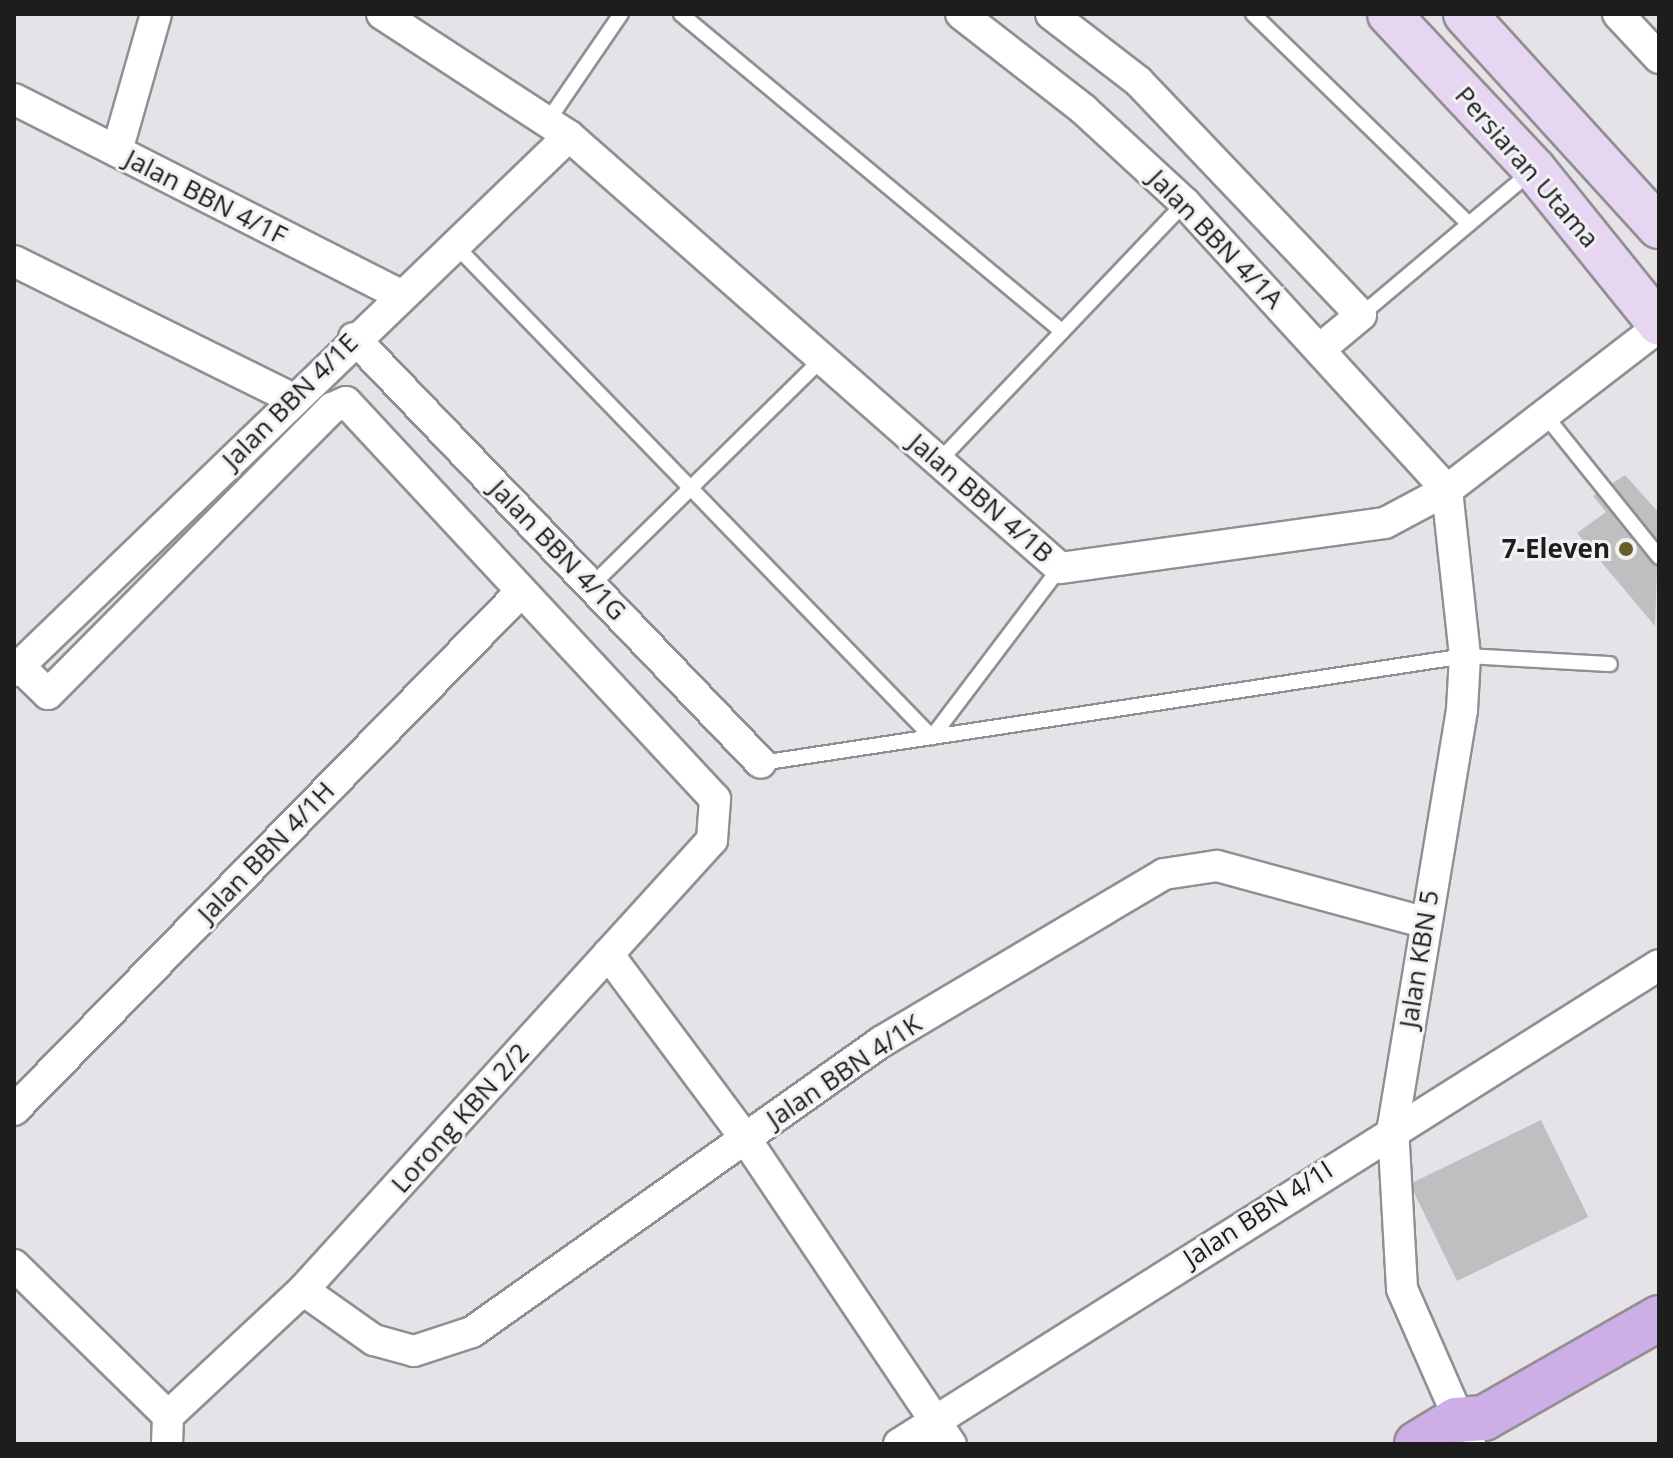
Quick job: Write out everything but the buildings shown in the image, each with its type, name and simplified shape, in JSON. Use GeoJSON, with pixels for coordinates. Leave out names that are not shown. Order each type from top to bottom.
{"type":"FeatureCollection","features":[{"type":"Feature","properties":{"kind":"main road","name":"Persiaran Utama"},"geometry":{"type":"LineString","coordinates":[[1389,14],[1534,169],[1659,326]]}},
{"type":"Feature","properties":{"kind":"main road"},"geometry":{"type":"LineString","coordinates":[[1465,14],[1652,206]]}},
{"type":"Feature","properties":{"kind":"main road"},"geometry":{"type":"LineString","coordinates":[[1417,1444],[1463,1432],[1470,1399],[1658,1312]]}},
{"type":"Feature","properties":{"kind":"street"},"geometry":{"type":"LineString","coordinates":[[117,151],[156,14]]}},
{"type":"Feature","properties":{"kind":"street","name":"Jalan BBN 4/1B"},"geometry":{"type":"LineString","coordinates":[[382,14],[558,129],[1060,568],[1385,523],[1447,490],[1659,326]]}},
{"type":"Feature","properties":{"kind":"street"},"geometry":{"type":"LineString","coordinates":[[1051,14],[1138,81],[1361,315],[1320,349]]}},
{"type":"Feature","properties":{"kind":"street"},"geometry":{"type":"LineString","coordinates":[[1618,14],[1659,58]]}},
{"type":"Feature","properties":{"kind":"street","name":"Jalan BBN 4/1A"},"geometry":{"type":"LineString","coordinates":[[980,20],[1185,203],[1447,490]]}},
{"type":"Feature","properties":{"kind":"street","name":"Jalan BBN 4/1F"},"geometry":{"type":"LineString","coordinates":[[14,99],[398,294]]}},
{"type":"Feature","properties":{"kind":"street","name":"Jalan BBN 4/1E"},"geometry":{"type":"LineString","coordinates":[[16,668],[453,243],[558,129]]}},
{"type":"Feature","properties":{"kind":"street"},"geometry":{"type":"LineString","coordinates":[[14,261],[293,399]]}},
{"type":"Feature","properties":{"kind":"street","name":"Jalan BBN 4/1G"},"geometry":{"type":"LineString","coordinates":[[354,338],[594,583],[761,763]]}},
{"type":"Feature","properties":{"kind":"street"},"geometry":{"type":"LineString","coordinates":[[16,668],[48,694],[332,408],[346,402],[518,595]]}},
{"type":"Feature","properties":{"kind":"street","name":"Jalan KBN 5"},"geometry":{"type":"LineString","coordinates":[[1447,490],[1465,656],[1393,1127],[1402,1289],[1463,1432]]}},
{"type":"Feature","properties":{"kind":"street","name":"Lorong KBN 2/2"},"geometry":{"type":"LineString","coordinates":[[167,1430],[303,1290],[712,840],[715,799],[518,595]]}},
{"type":"Feature","properties":{"kind":"street","name":"Jalan BBN 4/1H"},"geometry":{"type":"LineString","coordinates":[[14,1110],[518,595]]}},
{"type":"Feature","properties":{"kind":"street","name":"Jalan BBN 4/1K"},"geometry":{"type":"LineString","coordinates":[[303,1290],[374,1340],[414,1351],[472,1332],[881,1042],[1164,874],[1217,866],[1423,922]]}},
{"type":"Feature","properties":{"kind":"street"},"geometry":{"type":"LineString","coordinates":[[608,954],[745,1138],[944,1432]]}},
{"type":"Feature","properties":{"kind":"street","name":"Jalan BBN 4/1I"},"geometry":{"type":"LineString","coordinates":[[899,1444],[944,1432],[1393,1127],[1659,965]]}},
{"type":"Feature","properties":{"kind":"street"},"geometry":{"type":"LineString","coordinates":[[14,1265],[167,1430]]}},
{"type":"Feature","properties":{"kind":"lane"},"geometry":{"type":"LineString","coordinates":[[558,129],[621,14]]}},
{"type":"Feature","properties":{"kind":"lane"},"geometry":{"type":"LineString","coordinates":[[681,14],[1062,332]]}},
{"type":"Feature","properties":{"kind":"lane"},"geometry":{"type":"LineString","coordinates":[[1253,14],[1469,224]]}},
{"type":"Feature","properties":{"kind":"lane"},"geometry":{"type":"LineString","coordinates":[[1361,315],[1534,169]]}},
{"type":"Feature","properties":{"kind":"lane"},"geometry":{"type":"LineString","coordinates":[[939,461],[1185,203]]}},
{"type":"Feature","properties":{"kind":"lane"},"geometry":{"type":"LineString","coordinates":[[453,243],[932,737]]}},
{"type":"Feature","properties":{"kind":"lane"},"geometry":{"type":"LineString","coordinates":[[594,583],[822,359]]}},
{"type":"Feature","properties":{"kind":"lane"},"geometry":{"type":"LineString","coordinates":[[1545,415],[1659,557]]}},
{"type":"Feature","properties":{"kind":"lane"},"geometry":{"type":"LineString","coordinates":[[932,737],[1060,568]]}},
{"type":"Feature","properties":{"kind":"lane"},"geometry":{"type":"LineString","coordinates":[[761,763],[1465,656],[1610,664]]}},
{"type":"Feature","properties":{"kind":"place","name":"7-Eleven"},"geometry":{"type":"Point","coordinates":[1626,549]}}]}
